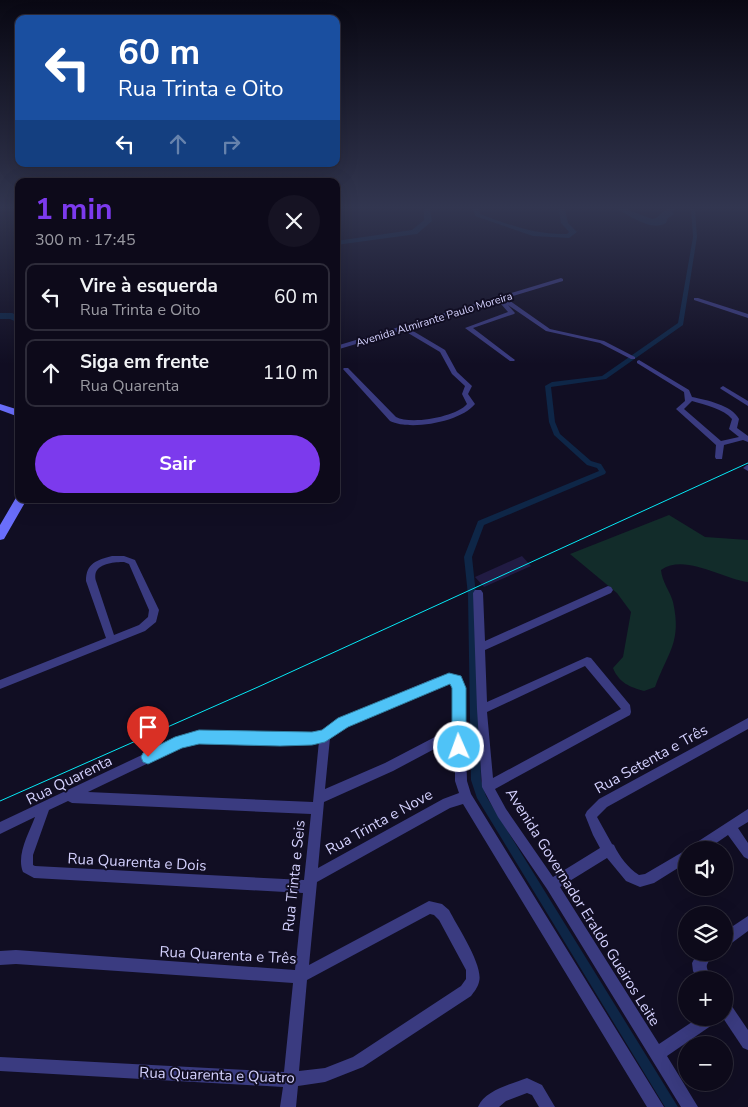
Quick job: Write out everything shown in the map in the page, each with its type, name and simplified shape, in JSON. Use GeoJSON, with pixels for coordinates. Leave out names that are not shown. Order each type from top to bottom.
{"type":"FeatureCollection","features":[{"type":"Feature","properties":{"kind":"main road"},"geometry":{"type":"LineString","coordinates":[[0,407],[15,413]]}},
{"type":"Feature","properties":{"kind":"main road"},"geometry":{"type":"LineString","coordinates":[[0,536],[19,503]]}},
{"type":"Feature","properties":{"kind":"street","name":"Avenida Almirante Paulo Moreira"},"geometry":{"type":"LineString","coordinates":[[340,347],[561,280]]}},
{"type":"Feature","properties":{"kind":"street"},"geometry":{"type":"LineString","coordinates":[[500,299],[548,330],[602,342],[685,389],[688,392],[687,404],[680,409],[720,444]]}},
{"type":"Feature","properties":{"kind":"street"},"geometry":{"type":"LineString","coordinates":[[500,299],[512,313],[468,328],[512,360]]}},
{"type":"Feature","properties":{"kind":"street"},"geometry":{"type":"LineString","coordinates":[[696,299],[748,316]]}},
{"type":"Feature","properties":{"kind":"street"},"geometry":{"type":"LineString","coordinates":[[346,369],[393,419],[399,422],[450,417],[466,410],[470,404],[465,394],[469,386],[454,373],[447,355],[438,346],[404,328]]}},
{"type":"Feature","properties":{"kind":"street"},"geometry":{"type":"LineString","coordinates":[[723,388],[748,406],[734,416]]}},
{"type":"Feature","properties":{"kind":"street"},"geometry":{"type":"LineString","coordinates":[[688,398],[720,408],[734,416],[736,420],[734,429],[746,439]]}},
{"type":"Feature","properties":{"kind":"street"},"geometry":{"type":"LineString","coordinates":[[720,444],[746,439]]}},
{"type":"Feature","properties":{"kind":"street"},"geometry":{"type":"LineString","coordinates":[[719,457],[720,444]]}},
{"type":"Feature","properties":{"kind":"street"},"geometry":{"type":"LineString","coordinates":[[0,684],[111,640],[150,624],[155,615],[132,562],[125,558],[113,559],[96,566],[92,570],[91,575],[90,581],[111,640]]}},
{"type":"Feature","properties":{"kind":"street"},"geometry":{"type":"LineString","coordinates":[[479,648],[608,590]]}},
{"type":"Feature","properties":{"kind":"street","name":"Avenida Governador Eraldo Gueiros Leite"},"geometry":{"type":"LineString","coordinates":[[478,593],[482,709],[488,787],[502,813],[551,886],[690,1107]]}},
{"type":"Feature","properties":{"kind":"street"},"geometry":{"type":"LineString","coordinates":[[482,709],[587,661],[626,708],[626,712],[488,787]]}},
{"type":"Feature","properties":{"kind":"street"},"geometry":{"type":"LineString","coordinates":[[325,736],[343,722],[439,681],[453,678],[457,680],[459,688],[458,730],[461,780],[466,797],[656,1107]]}},
{"type":"Feature","properties":{"kind":"street","name":"Rua Setenta e Três"},"geometry":{"type":"LineString","coordinates":[[678,861],[645,881],[636,880],[624,870],[592,823],[591,815],[595,810],[748,723]]}},
{"type":"Feature","properties":{"kind":"street"},"geometry":{"type":"LineString","coordinates":[[70,797],[319,803],[458,730]]}},
{"type":"Feature","properties":{"kind":"street","name":"Rua Quarenta"},"geometry":{"type":"LineString","coordinates":[[0,828],[70,797],[190,739],[199,737],[299,739],[325,736]]}},
{"type":"Feature","properties":{"kind":"street","name":"Rua Trinta e Seis"},"geometry":{"type":"LineString","coordinates":[[288,1107],[325,736]]}},
{"type":"Feature","properties":{"kind":"street","name":"Rua Trinta e Nove"},"geometry":{"type":"LineString","coordinates":[[310,883],[447,803],[466,797]]}},
{"type":"Feature","properties":{"kind":"street","name":"Rua Quarenta e Dois"},"geometry":{"type":"LineString","coordinates":[[44,809],[27,855],[27,868],[34,872],[310,883]]}},
{"type":"Feature","properties":{"kind":"street"},"geometry":{"type":"LineString","coordinates":[[709,841],[748,815]]}},
{"type":"Feature","properties":{"kind":"street"},"geometry":{"type":"LineString","coordinates":[[730,827],[748,853]]}},
{"type":"Feature","properties":{"kind":"street"},"geometry":{"type":"LineString","coordinates":[[551,886],[610,849]]}},
{"type":"Feature","properties":{"kind":"street","name":"Rua Quarenta e Três"},"geometry":{"type":"LineString","coordinates":[[0,958],[16,957],[300,977],[412,915],[429,908],[437,909]]}},
{"type":"Feature","properties":{"kind":"street","name":"Rua Quarenta e Quatro"},"geometry":{"type":"LineString","coordinates":[[0,1064],[292,1080],[325,1075],[358,1062],[466,991],[473,981],[473,969],[449,922],[437,909]]}},
{"type":"Feature","properties":{"kind":"street"},"geometry":{"type":"LineString","coordinates":[[733,934],[748,923]]}},
{"type":"Feature","properties":{"kind":"street"},"geometry":{"type":"LineString","coordinates":[[733,1021],[748,1043]]}},
{"type":"Feature","properties":{"kind":"street"},"geometry":{"type":"LineString","coordinates":[[657,1054],[698,1026]]}},
{"type":"Feature","properties":{"kind":"street"},"geometry":{"type":"LineString","coordinates":[[486,1107],[517,1088],[527,1085],[537,1090],[547,1107]]}},
{"type":"Feature","properties":{"kind":"green space"},"geometry":{"type":"Polygon","coordinates":[[[669,515],[705,537],[748,540],[748,582],[704,568],[681,564],[661,570],[673,602],[676,627],[675,637],[655,687],[644,691],[626,684],[618,677],[613,668],[623,657],[631,612],[617,593],[570,554],[669,515]]]}},
{"type":"Feature","properties":{"kind":"building"},"geometry":{"type":"Polygon","coordinates":[[[522,556],[531,566],[484,587],[475,577],[522,556]]]}},
{"type":"Feature","properties":{"kind":"waterway"},"geometry":{"type":"LineString","coordinates":[[672,1107],[482,798],[476,780],[472,595],[468,557],[481,523],[603,472],[599,466],[589,463],[557,435],[552,422],[548,386],[604,378],[681,324],[691,261]]}},
{"type":"Feature","properties":{"kind":"waterway"},"geometry":{"type":"LineString","coordinates":[[0,316],[15,318]]}},
{"type":"Feature","properties":{"kind":"tram line"},"geometry":{"type":"LineString","coordinates":[[0,801],[258,687],[748,463]]}},
{"type":"Feature","properties":{"kind":"route"},"geometry":{"type":"LineString","coordinates":[[148,757],[180,742],[199,737],[280,739],[325,736],[343,722],[449,678],[457,680],[459,688],[459,747]]}}]}
